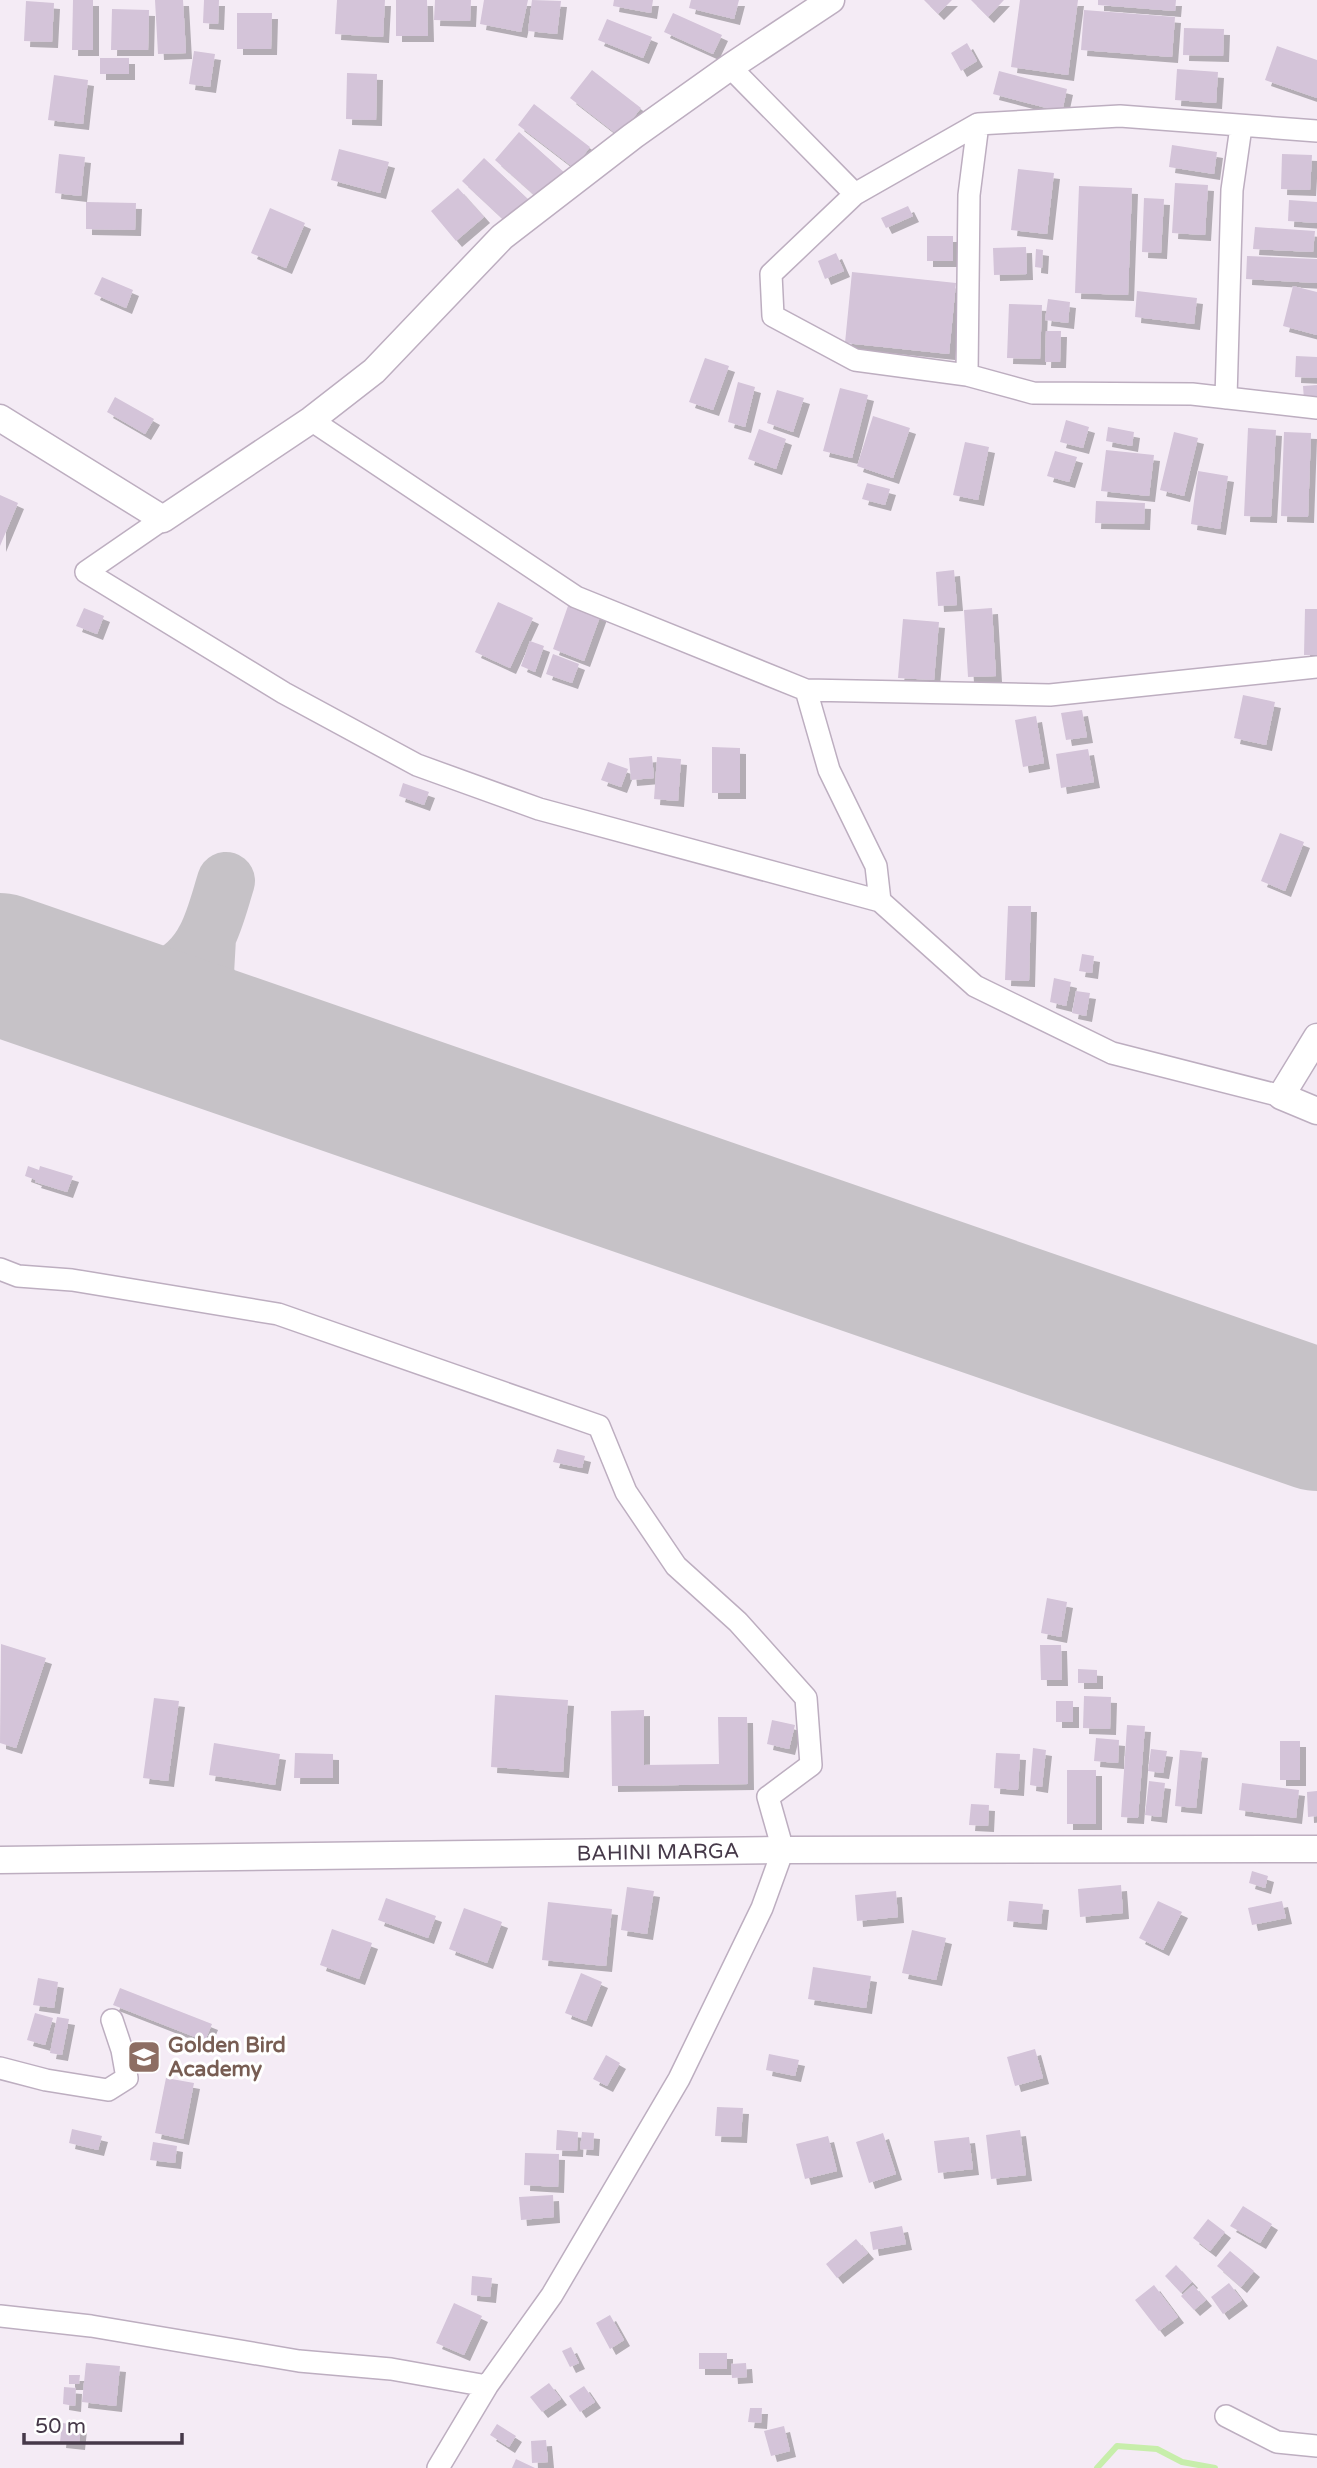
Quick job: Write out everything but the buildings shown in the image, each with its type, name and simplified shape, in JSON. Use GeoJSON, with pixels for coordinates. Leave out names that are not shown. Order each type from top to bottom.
{"type":"FeatureCollection","features":[{"type":"Feature","properties":{"kind":"street"},"geometry":{"type":"LineString","coordinates":[[831,0],[633,136],[502,237],[374,371],[311,420],[86,572],[284,693],[417,765],[539,809],[880,901],[975,986],[1112,1053],[1281,1096],[1317,1111]]}},
{"type":"Feature","properties":{"kind":"street"},"geometry":{"type":"LineString","coordinates":[[730,67],[855,194]]}},
{"type":"Feature","properties":{"kind":"street"},"geometry":{"type":"LineString","coordinates":[[1317,131],[1120,116],[978,124],[855,194],[771,274],[773,316],[855,360],[967,375],[1033,393],[1192,394],[1317,408]]}},
{"type":"Feature","properties":{"kind":"street"},"geometry":{"type":"LineString","coordinates":[[967,375],[969,195],[978,124]]}},
{"type":"Feature","properties":{"kind":"street"},"geometry":{"type":"LineString","coordinates":[[1226,398],[1232,190],[1241,127]]}},
{"type":"Feature","properties":{"kind":"street"},"geometry":{"type":"LineString","coordinates":[[0,418],[163,519]]}},
{"type":"Feature","properties":{"kind":"street"},"geometry":{"type":"LineString","coordinates":[[311,420],[576,597],[806,690],[1051,695],[1317,667]]}},
{"type":"Feature","properties":{"kind":"street"},"geometry":{"type":"LineString","coordinates":[[806,690],[829,770],[876,866],[880,901]]}},
{"type":"Feature","properties":{"kind":"street"},"geometry":{"type":"LineString","coordinates":[[1281,1096],[1317,1037]]}},
{"type":"Feature","properties":{"kind":"street"},"geometry":{"type":"LineString","coordinates":[[0,1269],[18,1276],[72,1280],[278,1314],[598,1426],[626,1492],[676,1566],[738,1622],[806,1698],[811,1765],[768,1797],[783,1850],[762,1908],[678,2079],[552,2295],[487,2386],[438,2468]]}},
{"type":"Feature","properties":{"kind":"street","name":"BAHINI MARGA"},"geometry":{"type":"LineString","coordinates":[[0,1860],[783,1850],[1317,1849]]}},
{"type":"Feature","properties":{"kind":"street"},"geometry":{"type":"LineString","coordinates":[[0,2068],[46,2080],[108,2090],[127,2078],[122,2050],[111,2020]]}},
{"type":"Feature","properties":{"kind":"street"},"geometry":{"type":"LineString","coordinates":[[0,2316],[91,2326],[299,2361],[391,2369],[487,2386]]}},
{"type":"Feature","properties":{"kind":"street"},"geometry":{"type":"LineString","coordinates":[[1226,2416],[1277,2442],[1317,2446]]}},
{"type":"Feature","properties":{"kind":"waterway"},"geometry":{"type":"LineString","coordinates":[[1097,2468],[1117,2446],[1157,2449],[1182,2462],[1215,2468]]}},
{"type":"Feature","properties":{"kind":"taxiway"},"geometry":{"type":"LineString","coordinates":[[90,995],[141,987],[171,975],[184,966],[206,938],[226,881]]}},
{"type":"Feature","properties":{"kind":"taxiway"},"geometry":{"type":"LineString","coordinates":[[207,938],[205,973],[213,997],[247,1049]]}},
{"type":"Feature","properties":{"kind":"runway"},"geometry":{"type":"LineString","coordinates":[[0,964],[1317,1420]]}},
{"type":"Feature","properties":{"kind":"place","name":"Golden Bird Academy"},"geometry":{"type":"Point","coordinates":[144,2057]}}]}
